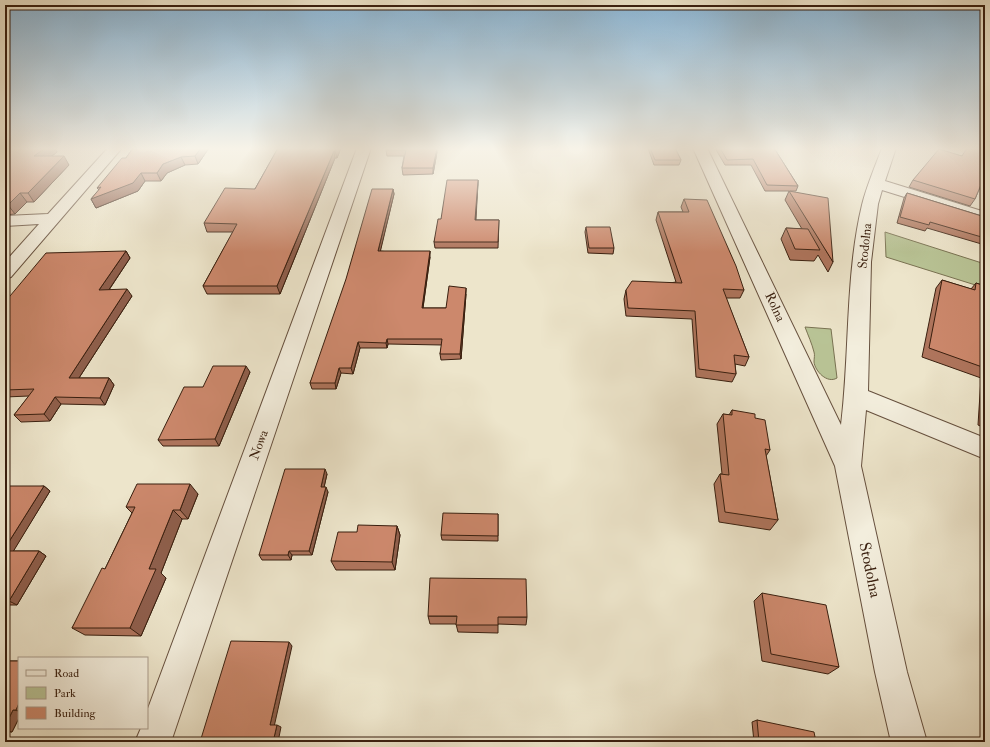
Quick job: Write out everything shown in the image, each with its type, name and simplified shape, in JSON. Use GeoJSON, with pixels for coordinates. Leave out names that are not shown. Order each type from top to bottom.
{"type":"FeatureCollection","features":[{"type":"Feature","properties":{"kind":"street"},"geometry":{"type":"LineString","coordinates":[[5,273],[84,183]]}},
{"type":"Feature","properties":{"kind":"street","name":"Nowa"},"geometry":{"type":"LineString","coordinates":[[153,742],[352,183]]}},
{"type":"Feature","properties":{"kind":"street","name":"Rolna"},"geometry":{"type":"LineString","coordinates":[[716,183],[848,466]]}},
{"type":"Feature","properties":{"kind":"street"},"geometry":{"type":"LineString","coordinates":[[876,183],[985,217]]}},
{"type":"Feature","properties":{"kind":"street","name":"Stodolna"},"geometry":{"type":"LineString","coordinates":[[876,183],[870,204],[862,262],[856,396],[848,466],[891,672],[909,742]]}},
{"type":"Feature","properties":{"kind":"street"},"geometry":{"type":"LineString","coordinates":[[5,221],[51,219]]}},
{"type":"Feature","properties":{"kind":"street"},"geometry":{"type":"LineString","coordinates":[[856,396],[985,449]]}},
{"type":"Feature","properties":{"kind":"green space"},"geometry":{"type":"Polygon","coordinates":[[[885,232],[985,264],[985,288],[886,257],[885,232]]]}},
{"type":"Feature","properties":{"kind":"green space"},"geometry":{"type":"Polygon","coordinates":[[[805,327],[831,329],[837,378],[829,379],[819,373],[815,366],[813,349],[805,327]]]}},
{"type":"Feature","properties":{"kind":"building"},"geometry":{"type":"Polygon","coordinates":[[[5,183],[38,183],[28,193],[20,193],[8,205],[5,205],[5,183]]]}},
{"type":"Feature","properties":{"kind":"building"},"geometry":{"type":"Polygon","coordinates":[[[101,183],[133,183],[91,199],[101,187],[97,188],[101,183]]]}},
{"type":"Feature","properties":{"kind":"building"},"geometry":{"type":"Polygon","coordinates":[[[258,183],[321,183],[277,286],[203,286],[237,224],[204,223],[225,188],[255,189],[258,183]]]}},
{"type":"Feature","properties":{"kind":"building"},"geometry":{"type":"Polygon","coordinates":[[[447,183],[478,183],[475,220],[499,220],[498,242],[434,242],[438,219],[441,219],[447,183]]]}},
{"type":"Feature","properties":{"kind":"building"},"geometry":{"type":"Polygon","coordinates":[[[766,183],[796,183],[798,186],[767,185],[766,183]]]}},
{"type":"Feature","properties":{"kind":"building"},"geometry":{"type":"Polygon","coordinates":[[[922,183],[982,183],[975,199],[922,183]]]}},
{"type":"Feature","properties":{"kind":"building"},"geometry":{"type":"Polygon","coordinates":[[[372,189],[393,189],[378,251],[430,251],[422,308],[446,308],[449,286],[466,288],[460,354],[440,354],[442,339],[387,339],[386,343],[358,342],[351,368],[339,368],[335,383],[310,383],[346,279],[372,189]]]}},
{"type":"Feature","properties":{"kind":"building"},"geometry":{"type":"Polygon","coordinates":[[[789,191],[828,198],[833,262],[789,191]]]}},
{"type":"Feature","properties":{"kind":"building"},"geometry":{"type":"Polygon","coordinates":[[[907,193],[985,217],[985,238],[930,222],[929,225],[900,217],[907,193]]]}},
{"type":"Feature","properties":{"kind":"building"},"geometry":{"type":"Polygon","coordinates":[[[684,199],[707,200],[736,266],[744,290],[723,289],[749,357],[734,355],[736,374],[699,369],[695,311],[628,308],[626,290],[632,281],[682,283],[658,212],[689,212],[684,199]]]}},
{"type":"Feature","properties":{"kind":"building"},"geometry":{"type":"Polygon","coordinates":[[[586,227],[610,227],[614,248],[589,248],[586,227]]]}},
{"type":"Feature","properties":{"kind":"building"},"geometry":{"type":"Polygon","coordinates":[[[786,228],[808,229],[820,250],[795,249],[786,228]]]}},
{"type":"Feature","properties":{"kind":"building"},"geometry":{"type":"Polygon","coordinates":[[[126,251],[99,290],[127,289],[69,378],[109,378],[100,398],[55,397],[44,414],[14,415],[34,389],[5,390],[5,302],[46,253],[126,251]]]}},
{"type":"Feature","properties":{"kind":"building"},"geometry":{"type":"Polygon","coordinates":[[[942,280],[975,290],[976,283],[985,286],[985,368],[929,348],[942,280]]]}},
{"type":"Feature","properties":{"kind":"building"},"geometry":{"type":"Polygon","coordinates":[[[213,366],[246,366],[215,439],[158,440],[184,387],[203,387],[213,366]]]}},
{"type":"Feature","properties":{"kind":"building"},"geometry":{"type":"Polygon","coordinates":[[[732,410],[755,414],[755,418],[765,420],[770,450],[765,449],[778,520],[725,512],[720,474],[729,475],[723,414],[732,415],[732,410]]]}},
{"type":"Feature","properties":{"kind":"building"},"geometry":{"type":"Polygon","coordinates":[[[285,469],[325,469],[321,487],[326,487],[309,551],[289,551],[288,555],[259,555],[285,469]]]}},
{"type":"Feature","properties":{"kind":"building"},"geometry":{"type":"Polygon","coordinates":[[[137,484],[190,484],[180,510],[173,510],[149,569],[156,569],[130,628],[72,628],[102,568],[105,569],[135,507],[126,507],[137,484]]]}},
{"type":"Feature","properties":{"kind":"building"},"geometry":{"type":"Polygon","coordinates":[[[9,486],[44,486],[5,548],[5,491],[9,486]]]}},
{"type":"Feature","properties":{"kind":"building"},"geometry":{"type":"Polygon","coordinates":[[[443,513],[498,514],[498,536],[441,535],[443,513]]]}},
{"type":"Feature","properties":{"kind":"building"},"geometry":{"type":"Polygon","coordinates":[[[358,525],[397,526],[392,562],[331,561],[338,532],[357,532],[358,525]]]}},
{"type":"Feature","properties":{"kind":"building"},"geometry":{"type":"Polygon","coordinates":[[[5,551],[39,551],[9,601],[5,601],[5,551]]]}},
{"type":"Feature","properties":{"kind":"building"},"geometry":{"type":"Polygon","coordinates":[[[430,578],[526,579],[527,617],[498,617],[498,625],[456,625],[457,616],[428,616],[430,578]]]}},
{"type":"Feature","properties":{"kind":"building"},"geometry":{"type":"Polygon","coordinates":[[[762,593],[826,605],[839,667],[771,654],[762,593]]]}},
{"type":"Feature","properties":{"kind":"building"},"geometry":{"type":"Polygon","coordinates":[[[231,641],[289,642],[270,725],[277,725],[273,742],[200,742],[231,641]]]}},
{"type":"Feature","properties":{"kind":"building"},"geometry":{"type":"Polygon","coordinates":[[[5,661],[18,661],[18,705],[16,710],[13,710],[5,726],[5,661]]]}},
{"type":"Feature","properties":{"kind":"building"},"geometry":{"type":"Polygon","coordinates":[[[757,720],[814,732],[816,742],[759,742],[757,720]]]}},
{"type":"Feature","properties":{"kind":"building"},"geometry":{"type":"Polygon","coordinates":[[[741,739],[755,742],[741,742],[741,739]]]}}]}
